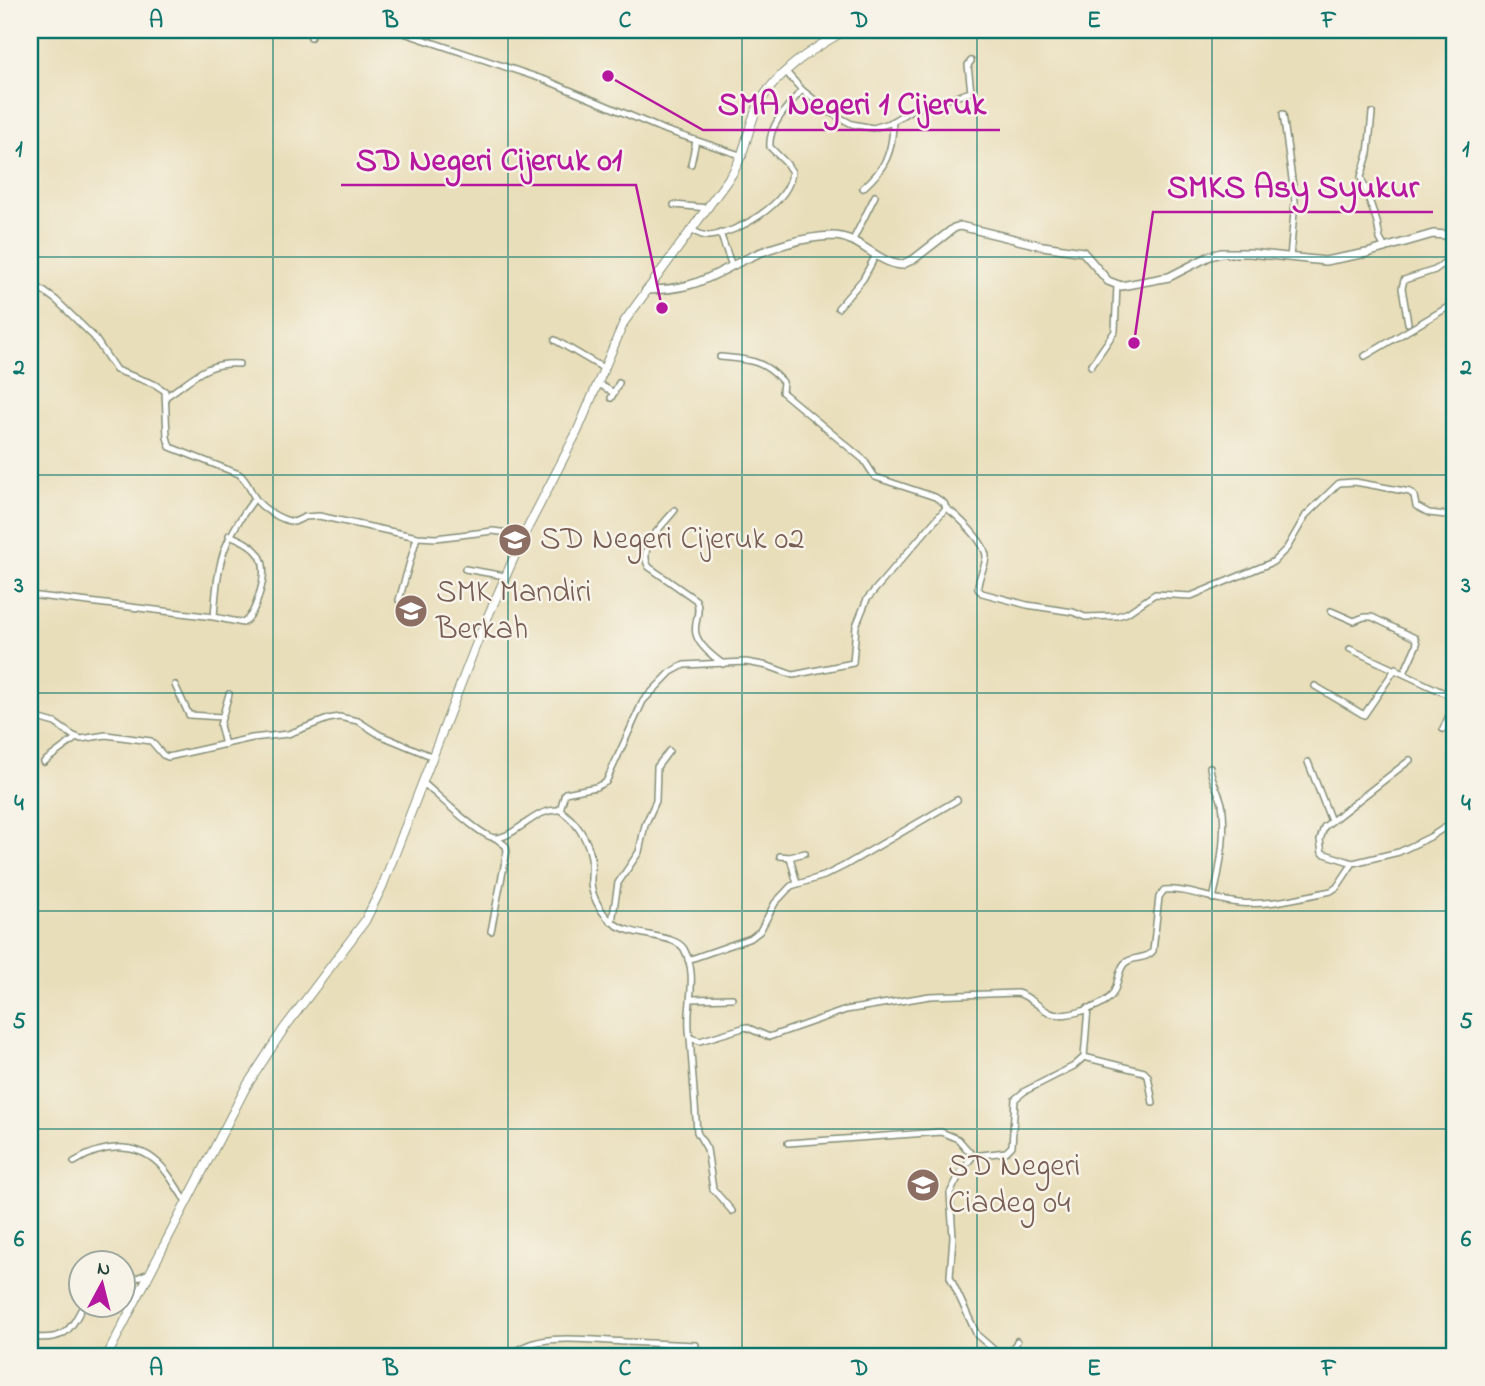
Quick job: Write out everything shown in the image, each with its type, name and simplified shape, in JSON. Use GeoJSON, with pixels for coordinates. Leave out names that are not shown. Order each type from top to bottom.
{"type":"FeatureCollection","features":[{"type":"Feature","properties":{"kind":"main road"},"geometry":{"type":"LineString","coordinates":[[107,1356],[246,1087],[276,1039],[365,921],[382,887],[444,723],[505,576],[577,432],[624,322],[743,156],[761,103],[786,72],[814,49],[846,30]]}},
{"type":"Feature","properties":{"kind":"street"},"geometry":{"type":"LineString","coordinates":[[395,30],[548,82],[652,125],[743,156]]}},
{"type":"Feature","properties":{"kind":"street"},"geometry":{"type":"LineString","coordinates":[[786,72],[802,90],[831,113],[852,124],[873,128],[893,121],[911,110],[971,92],[968,65],[971,61]]}},
{"type":"Feature","properties":{"kind":"street"},"geometry":{"type":"LineString","coordinates":[[692,230],[705,236],[720,233],[763,215],[786,190],[791,178],[790,167],[770,146],[770,136],[785,109],[802,90]]}},
{"type":"Feature","properties":{"kind":"street"},"geometry":{"type":"LineString","coordinates":[[1372,113],[1361,177],[1385,248]]}},
{"type":"Feature","properties":{"kind":"street"},"geometry":{"type":"LineString","coordinates":[[1283,114],[1295,201],[1290,258]]}},
{"type":"Feature","properties":{"kind":"street"},"geometry":{"type":"LineString","coordinates":[[863,188],[877,176],[887,162],[893,140],[893,121]]}},
{"type":"Feature","properties":{"kind":"street"},"geometry":{"type":"LineString","coordinates":[[691,163],[695,141]]}},
{"type":"Feature","properties":{"kind":"street"},"geometry":{"type":"LineString","coordinates":[[853,240],[875,196]]}},
{"type":"Feature","properties":{"kind":"street"},"geometry":{"type":"LineString","coordinates":[[674,205],[708,208]]}},
{"type":"Feature","properties":{"kind":"street"},"geometry":{"type":"LineString","coordinates":[[646,290],[686,286],[753,255],[793,242],[833,236],[853,240],[893,264],[901,265],[954,228],[963,226],[1083,253],[1108,281],[1117,285],[1169,277],[1221,253],[1250,253],[1325,261],[1433,234],[1446,235],[1455,244]]}},
{"type":"Feature","properties":{"kind":"street"},"geometry":{"type":"LineString","coordinates":[[720,233],[732,266]]}},
{"type":"Feature","properties":{"kind":"street"},"geometry":{"type":"LineString","coordinates":[[1408,323],[1402,288],[1404,279],[1435,270],[1455,254]]}},
{"type":"Feature","properties":{"kind":"street"},"geometry":{"type":"LineString","coordinates":[[838,308],[880,257]]}},
{"type":"Feature","properties":{"kind":"street"},"geometry":{"type":"LineString","coordinates":[[1091,366],[1115,331],[1117,285]]}},
{"type":"Feature","properties":{"kind":"street"},"geometry":{"type":"LineString","coordinates":[[30,286],[42,290],[56,300],[94,337],[116,370],[160,387],[167,396],[166,426],[170,447],[239,474],[247,482],[255,498],[278,517],[291,522],[315,516],[417,537],[436,538],[493,531],[524,535]]}},
{"type":"Feature","properties":{"kind":"street"},"geometry":{"type":"LineString","coordinates":[[1365,356],[1455,303]]}},
{"type":"Feature","properties":{"kind":"street"},"geometry":{"type":"LineString","coordinates":[[555,340],[603,368]]}},
{"type":"Feature","properties":{"kind":"street"},"geometry":{"type":"LineString","coordinates":[[720,357],[758,361],[783,382],[782,392],[864,460],[873,475],[935,497],[944,503],[974,535],[985,552],[977,584],[982,593],[1091,618],[1127,613],[1155,594],[1191,596],[1273,562],[1287,548],[1306,515],[1339,483],[1355,482],[1410,492],[1414,496],[1416,506],[1429,513],[1455,516]]}},
{"type":"Feature","properties":{"kind":"street"},"geometry":{"type":"LineString","coordinates":[[167,396],[209,366],[220,363],[239,364]]}},
{"type":"Feature","properties":{"kind":"street"},"geometry":{"type":"LineString","coordinates":[[597,383],[613,395],[619,383]]}},
{"type":"Feature","properties":{"kind":"street"},"geometry":{"type":"LineString","coordinates":[[214,617],[217,572],[229,535],[255,498]]}},
{"type":"Feature","properties":{"kind":"street"},"geometry":{"type":"LineString","coordinates":[[560,810],[565,793],[596,787],[606,782],[643,701],[671,672],[684,665],[758,664],[793,675],[853,663],[856,626],[867,599],[946,508]]}},
{"type":"Feature","properties":{"kind":"street"},"geometry":{"type":"LineString","coordinates":[[675,510],[646,547],[645,562],[699,603],[696,635],[704,647],[723,664]]}},
{"type":"Feature","properties":{"kind":"street"},"geometry":{"type":"LineString","coordinates":[[30,595],[214,617],[243,623],[255,608],[265,568],[260,556],[244,540],[229,535]]}},
{"type":"Feature","properties":{"kind":"street"},"geometry":{"type":"LineString","coordinates":[[399,600],[417,537]]}},
{"type":"Feature","properties":{"kind":"street"},"geometry":{"type":"LineString","coordinates":[[465,569],[505,576]]}},
{"type":"Feature","properties":{"kind":"street"},"geometry":{"type":"LineString","coordinates":[[1331,611],[1354,621],[1372,617],[1415,638],[1416,644],[1404,673]]}},
{"type":"Feature","properties":{"kind":"street"},"geometry":{"type":"LineString","coordinates":[[1350,649],[1396,668],[1455,700],[1443,729]]}},
{"type":"Feature","properties":{"kind":"street"},"geometry":{"type":"LineString","coordinates":[[1315,686],[1364,715],[1396,668]]}},
{"type":"Feature","properties":{"kind":"street"},"geometry":{"type":"LineString","coordinates":[[175,685],[189,715],[222,717]]}},
{"type":"Feature","properties":{"kind":"street"},"geometry":{"type":"LineString","coordinates":[[223,740],[220,725],[229,694]]}},
{"type":"Feature","properties":{"kind":"street"},"geometry":{"type":"LineString","coordinates":[[30,716],[55,723],[76,738],[87,739],[100,735],[149,740],[165,757],[173,757],[223,740],[288,734],[339,717],[358,721],[380,735],[431,756]]}},
{"type":"Feature","properties":{"kind":"street"},"geometry":{"type":"LineString","coordinates":[[44,762],[76,738]]}},
{"type":"Feature","properties":{"kind":"street"},"geometry":{"type":"LineString","coordinates":[[612,922],[618,883],[639,852],[645,825],[656,801],[657,767],[670,751]]}},
{"type":"Feature","properties":{"kind":"street"},"geometry":{"type":"LineString","coordinates":[[1410,760],[1324,827],[1320,840],[1322,853],[1353,863],[1399,852],[1455,821]]}},
{"type":"Feature","properties":{"kind":"street"},"geometry":{"type":"LineString","coordinates":[[1308,762],[1331,821]]}},
{"type":"Feature","properties":{"kind":"street"},"geometry":{"type":"LineString","coordinates":[[1210,767],[1210,776],[1222,809],[1222,855],[1213,899]]}},
{"type":"Feature","properties":{"kind":"street"},"geometry":{"type":"LineString","coordinates":[[422,782],[481,834],[498,839],[506,846],[491,931]]}},
{"type":"Feature","properties":{"kind":"street"},"geometry":{"type":"LineString","coordinates":[[688,960],[751,938],[760,931],[775,903],[788,889],[844,866],[957,800]]}},
{"type":"Feature","properties":{"kind":"street"},"geometry":{"type":"LineString","coordinates":[[498,839],[546,810],[560,810],[571,818],[588,847],[591,856],[592,888],[602,910],[612,922],[634,932],[673,939],[680,943],[688,960],[692,999],[688,1021],[697,1132],[706,1149],[713,1189],[733,1211]]}},
{"type":"Feature","properties":{"kind":"street"},"geometry":{"type":"LineString","coordinates":[[780,856],[790,857],[805,853]]}},
{"type":"Feature","properties":{"kind":"street"},"geometry":{"type":"LineString","coordinates":[[790,857],[797,884]]}},
{"type":"Feature","properties":{"kind":"street"},"geometry":{"type":"LineString","coordinates":[[690,1038],[700,1041],[746,1027],[769,1037],[846,1010],[952,994],[1017,993],[1048,1012],[1060,1015],[1088,1008],[1108,1000],[1128,961],[1144,958],[1153,951],[1158,897],[1164,890],[1238,903],[1263,903],[1331,891],[1337,887],[1353,863]]}},
{"type":"Feature","properties":{"kind":"street"},"geometry":{"type":"LineString","coordinates":[[692,999],[732,998]]}},
{"type":"Feature","properties":{"kind":"street"},"geometry":{"type":"LineString","coordinates":[[1002,1356],[990,1349],[972,1327],[950,1277],[953,1237],[950,1194],[962,1170],[973,1156],[1006,1152],[1012,1146],[1015,1099],[1025,1091],[1074,1066],[1084,1057],[1088,1008]]}},
{"type":"Feature","properties":{"kind":"street"},"geometry":{"type":"LineString","coordinates":[[1084,1057],[1144,1072],[1148,1076],[1153,1103]]}},
{"type":"Feature","properties":{"kind":"street"},"geometry":{"type":"LineString","coordinates":[[788,1143],[941,1132],[958,1139],[973,1156]]}},
{"type":"Feature","properties":{"kind":"street"},"geometry":{"type":"LineString","coordinates":[[74,1161],[106,1148],[123,1147],[141,1151],[155,1159],[167,1172],[186,1200]]}},
{"type":"Feature","properties":{"kind":"street"},"geometry":{"type":"LineString","coordinates":[[136,1278],[150,1273]]}},
{"type":"Feature","properties":{"kind":"street"},"geometry":{"type":"LineString","coordinates":[[30,1337],[62,1335],[76,1320]]}},
{"type":"Feature","properties":{"kind":"street"},"geometry":{"type":"LineString","coordinates":[[511,1356],[516,1350],[543,1341],[584,1338],[696,1345]]}},
{"type":"Feature","properties":{"kind":"street"},"geometry":{"type":"LineString","coordinates":[[1010,1356],[1017,1341]]}},
{"type":"Feature","properties":{"kind":"street"},"geometry":{"type":"LineString","coordinates":[[984,1356],[990,1349]]}},
{"type":"Feature","properties":{"kind":"place","name":"SMA Negeri 1 Cijeruk"},"geometry":{"type":"Point","coordinates":[608,76]}},
{"type":"Feature","properties":{"kind":"place","name":"SD Negeri Cijeruk 01"},"geometry":{"type":"Point","coordinates":[662,308]}},
{"type":"Feature","properties":{"kind":"place","name":"SMKS Asy Syukur"},"geometry":{"type":"Point","coordinates":[1134,343]}},
{"type":"Feature","properties":{"kind":"place","name":"SD Negeri Cijeruk 02"},"geometry":{"type":"Point","coordinates":[515,540]}},
{"type":"Feature","properties":{"kind":"place","name":"SMK Mandiri Berkah"},"geometry":{"type":"Point","coordinates":[411,611]}},
{"type":"Feature","properties":{"kind":"place","name":"SD Negeri Ciadeg 04"},"geometry":{"type":"Point","coordinates":[923,1185]}}]}
